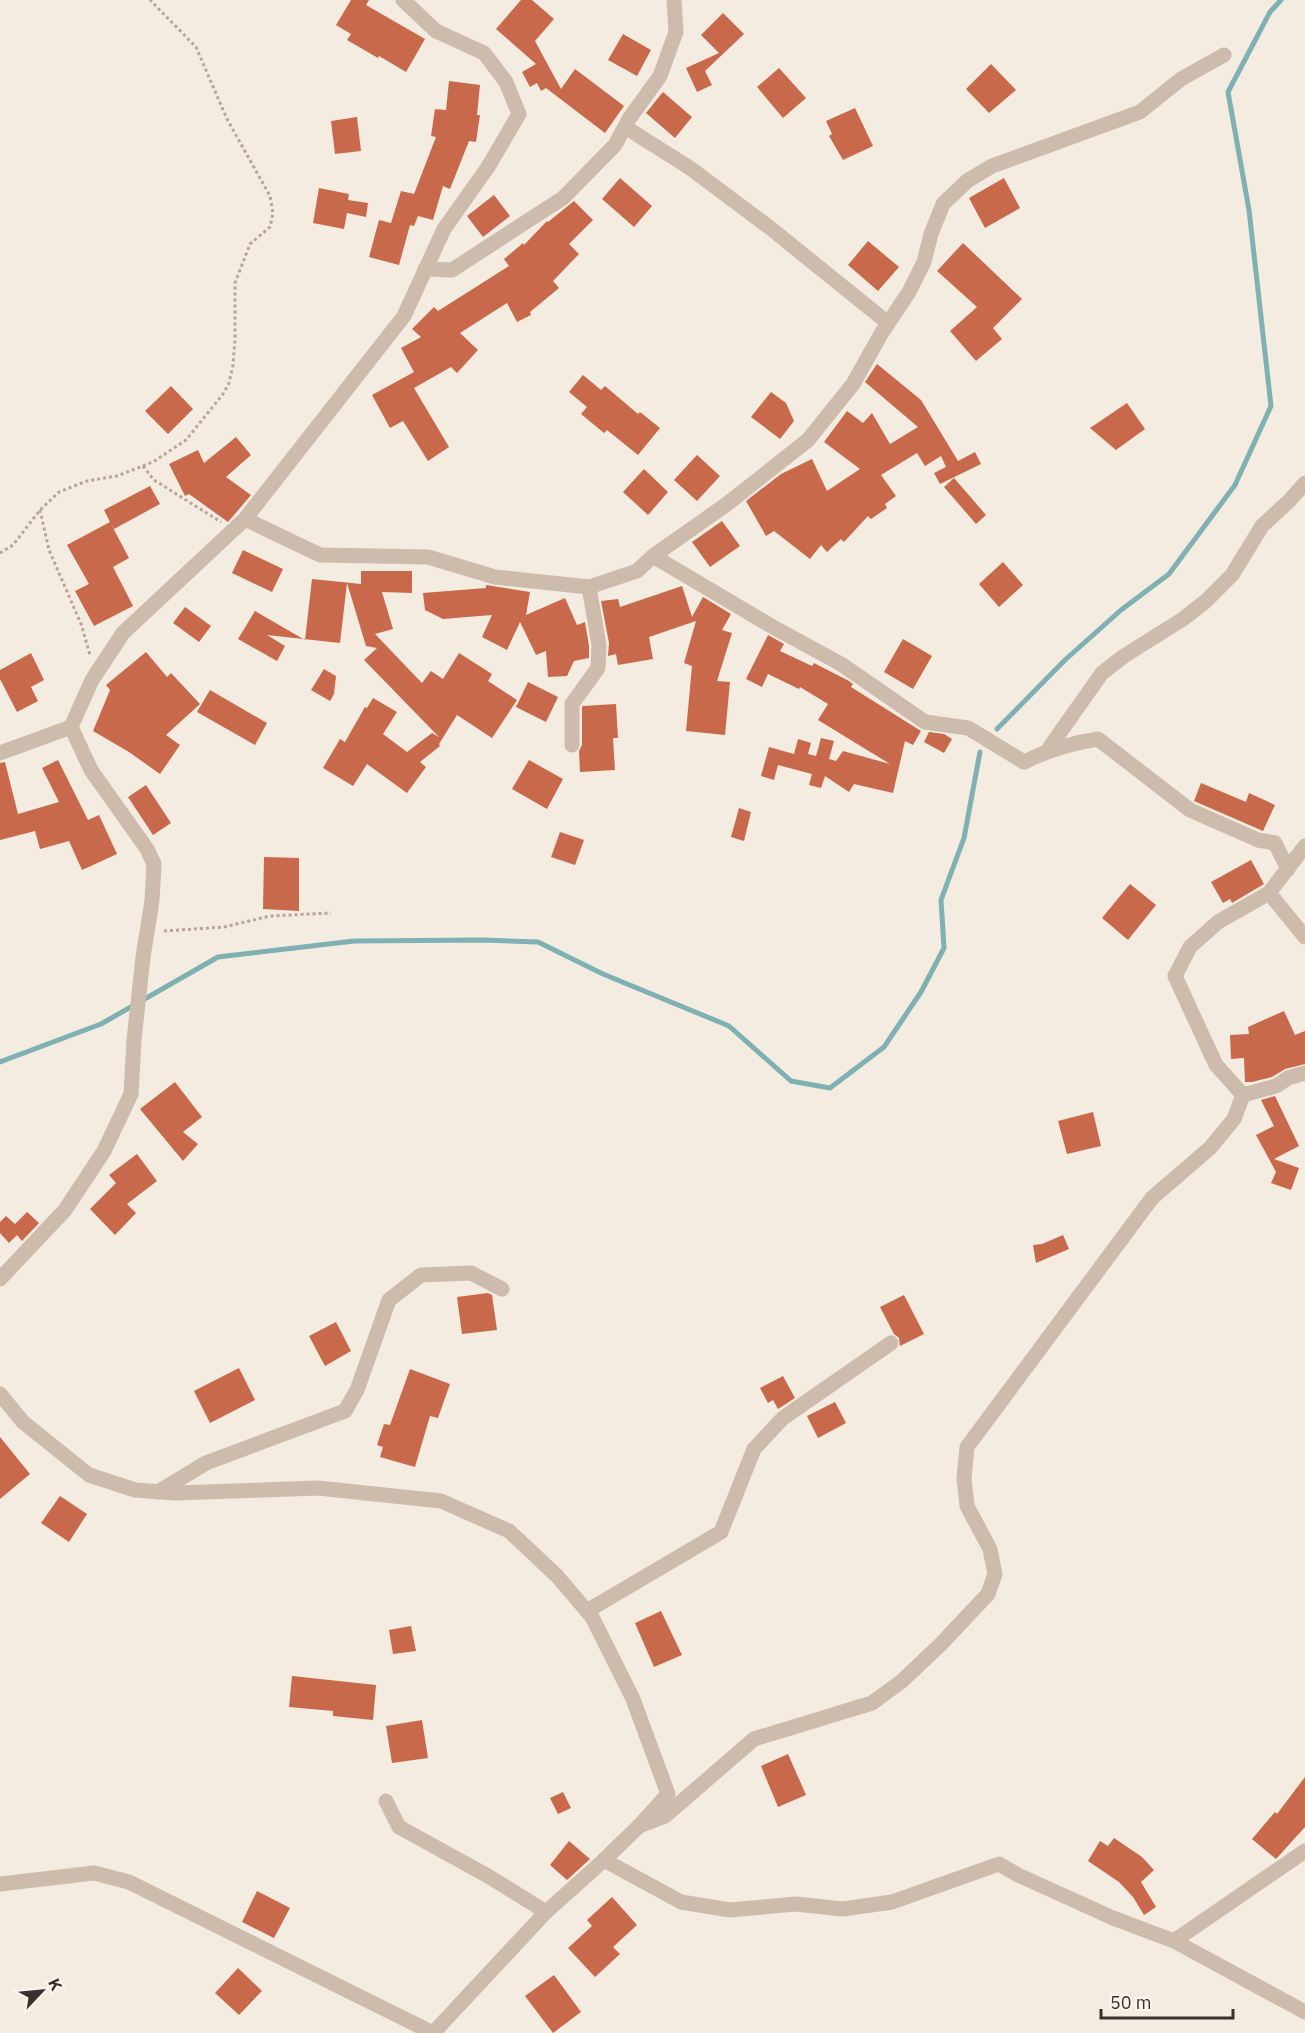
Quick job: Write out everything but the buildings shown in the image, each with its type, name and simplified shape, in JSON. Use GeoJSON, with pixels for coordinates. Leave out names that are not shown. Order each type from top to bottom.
{"type":"FeatureCollection","features":[{"type":"Feature","properties":{"kind":"street"},"geometry":{"type":"LineString","coordinates":[[0,753],[71,728],[92,680],[123,633],[245,519],[404,316],[444,229],[489,167],[519,114],[506,82],[484,53],[436,31],[403,0]]}},
{"type":"Feature","properties":{"kind":"street"},"geometry":{"type":"LineString","coordinates":[[425,269],[452,270],[563,198],[615,145],[660,76],[676,32],[674,0]]}},
{"type":"Feature","properties":{"kind":"street"},"geometry":{"type":"LineString","coordinates":[[245,519],[321,555],[428,558],[495,577],[589,587],[637,571],[653,556],[726,504],[808,440],[853,384],[888,323],[909,292],[924,262],[931,234],[943,204],[967,181],[992,166],[1140,112],[1180,79],[1224,55]]}},
{"type":"Feature","properties":{"kind":"street"},"geometry":{"type":"LineString","coordinates":[[625,127],[690,168],[769,227],[888,323]]}},
{"type":"Feature","properties":{"kind":"street"},"geometry":{"type":"LineString","coordinates":[[1047,751],[1102,673],[1206,601],[1232,574],[1262,526],[1305,483]]}},
{"type":"Feature","properties":{"kind":"street"},"geometry":{"type":"LineString","coordinates":[[653,556],[841,664],[925,722],[968,728],[1024,762],[1071,743],[1098,739],[1190,810],[1258,840],[1275,843],[1288,869]]}},
{"type":"Feature","properties":{"kind":"street"},"geometry":{"type":"LineString","coordinates":[[572,745],[572,704],[598,668],[599,645],[589,587]]}},
{"type":"Feature","properties":{"kind":"street"},"geometry":{"type":"LineString","coordinates":[[0,1280],[65,1210],[104,1150],[131,1094],[134,1040],[152,901],[154,864],[147,849],[91,770],[71,728]]}},
{"type":"Feature","properties":{"kind":"street"},"geometry":{"type":"LineString","coordinates":[[1243,1095],[1216,1065],[1175,976],[1190,947],[1218,922],[1269,893],[1305,846]]}},
{"type":"Feature","properties":{"kind":"street"},"geometry":{"type":"LineString","coordinates":[[1269,893],[1305,937]]}},
{"type":"Feature","properties":{"kind":"street"},"geometry":{"type":"LineString","coordinates":[[1243,1095],[1276,1086],[1287,1078],[1305,1073]]}},
{"type":"Feature","properties":{"kind":"street"},"geometry":{"type":"LineString","coordinates":[[639,1826],[664,1816],[754,1739],[872,1703],[902,1681],[988,1594],[994,1574],[990,1549],[967,1506],[964,1478],[967,1447],[1152,1198],[1210,1148],[1234,1119],[1243,1095]]}},
{"type":"Feature","properties":{"kind":"street"},"geometry":{"type":"LineString","coordinates":[[158,1492],[206,1463],[345,1411],[357,1390],[389,1300],[421,1275],[471,1273],[502,1289]]}},
{"type":"Feature","properties":{"kind":"street"},"geometry":{"type":"LineString","coordinates":[[587,1611],[721,1532],[754,1449],[783,1418],[891,1342]]}},
{"type":"Feature","properties":{"kind":"street"},"geometry":{"type":"LineString","coordinates":[[0,1394],[23,1422],[89,1475],[135,1490],[176,1493],[318,1488],[441,1501],[509,1532],[557,1576],[592,1617],[633,1699],[668,1794],[604,1860],[546,1912],[433,2033],[129,1882],[94,1873],[0,1884]]}},
{"type":"Feature","properties":{"kind":"street"},"geometry":{"type":"LineString","coordinates":[[386,1801],[399,1827],[488,1876],[546,1912]]}},
{"type":"Feature","properties":{"kind":"street"},"geometry":{"type":"LineString","coordinates":[[1174,1941],[1305,1851]]}},
{"type":"Feature","properties":{"kind":"street"},"geometry":{"type":"LineString","coordinates":[[604,1860],[681,1902],[730,1910],[796,1904],[843,1909],[892,1902],[999,1864],[1018,1875],[1113,1918],[1174,1941],[1305,2012]]}},
{"type":"Feature","properties":{"kind":"path"},"geometry":{"type":"LineString","coordinates":[[0,553],[13,545],[40,510],[59,492],[87,481],[117,476],[153,462],[186,440],[223,394],[229,382],[233,365],[235,283],[250,244],[270,227],[273,213],[270,196],[227,119],[196,47],[150,0]]}},
{"type":"Feature","properties":{"kind":"path"},"geometry":{"type":"LineString","coordinates":[[143,466],[154,480],[232,530]]}},
{"type":"Feature","properties":{"kind":"path"},"geometry":{"type":"LineString","coordinates":[[40,510],[49,550],[81,624],[97,672]]}},
{"type":"Feature","properties":{"kind":"path"},"geometry":{"type":"LineString","coordinates":[[147,932],[224,927],[270,916],[331,914]]}},
{"type":"Feature","properties":{"kind":"waterway"},"geometry":{"type":"LineString","coordinates":[[997,729],[1065,660],[1121,610],[1169,574],[1235,485],[1271,406],[1249,210],[1228,92],[1270,12],[1281,0]]}},
{"type":"Feature","properties":{"kind":"waterway"},"geometry":{"type":"LineString","coordinates":[[0,1062],[101,1024],[218,957],[354,941],[483,940],[538,942],[603,974],[729,1026],[791,1081],[830,1088],[884,1047],[921,992],[944,948],[941,900],[964,838],[980,752]]}}]}
